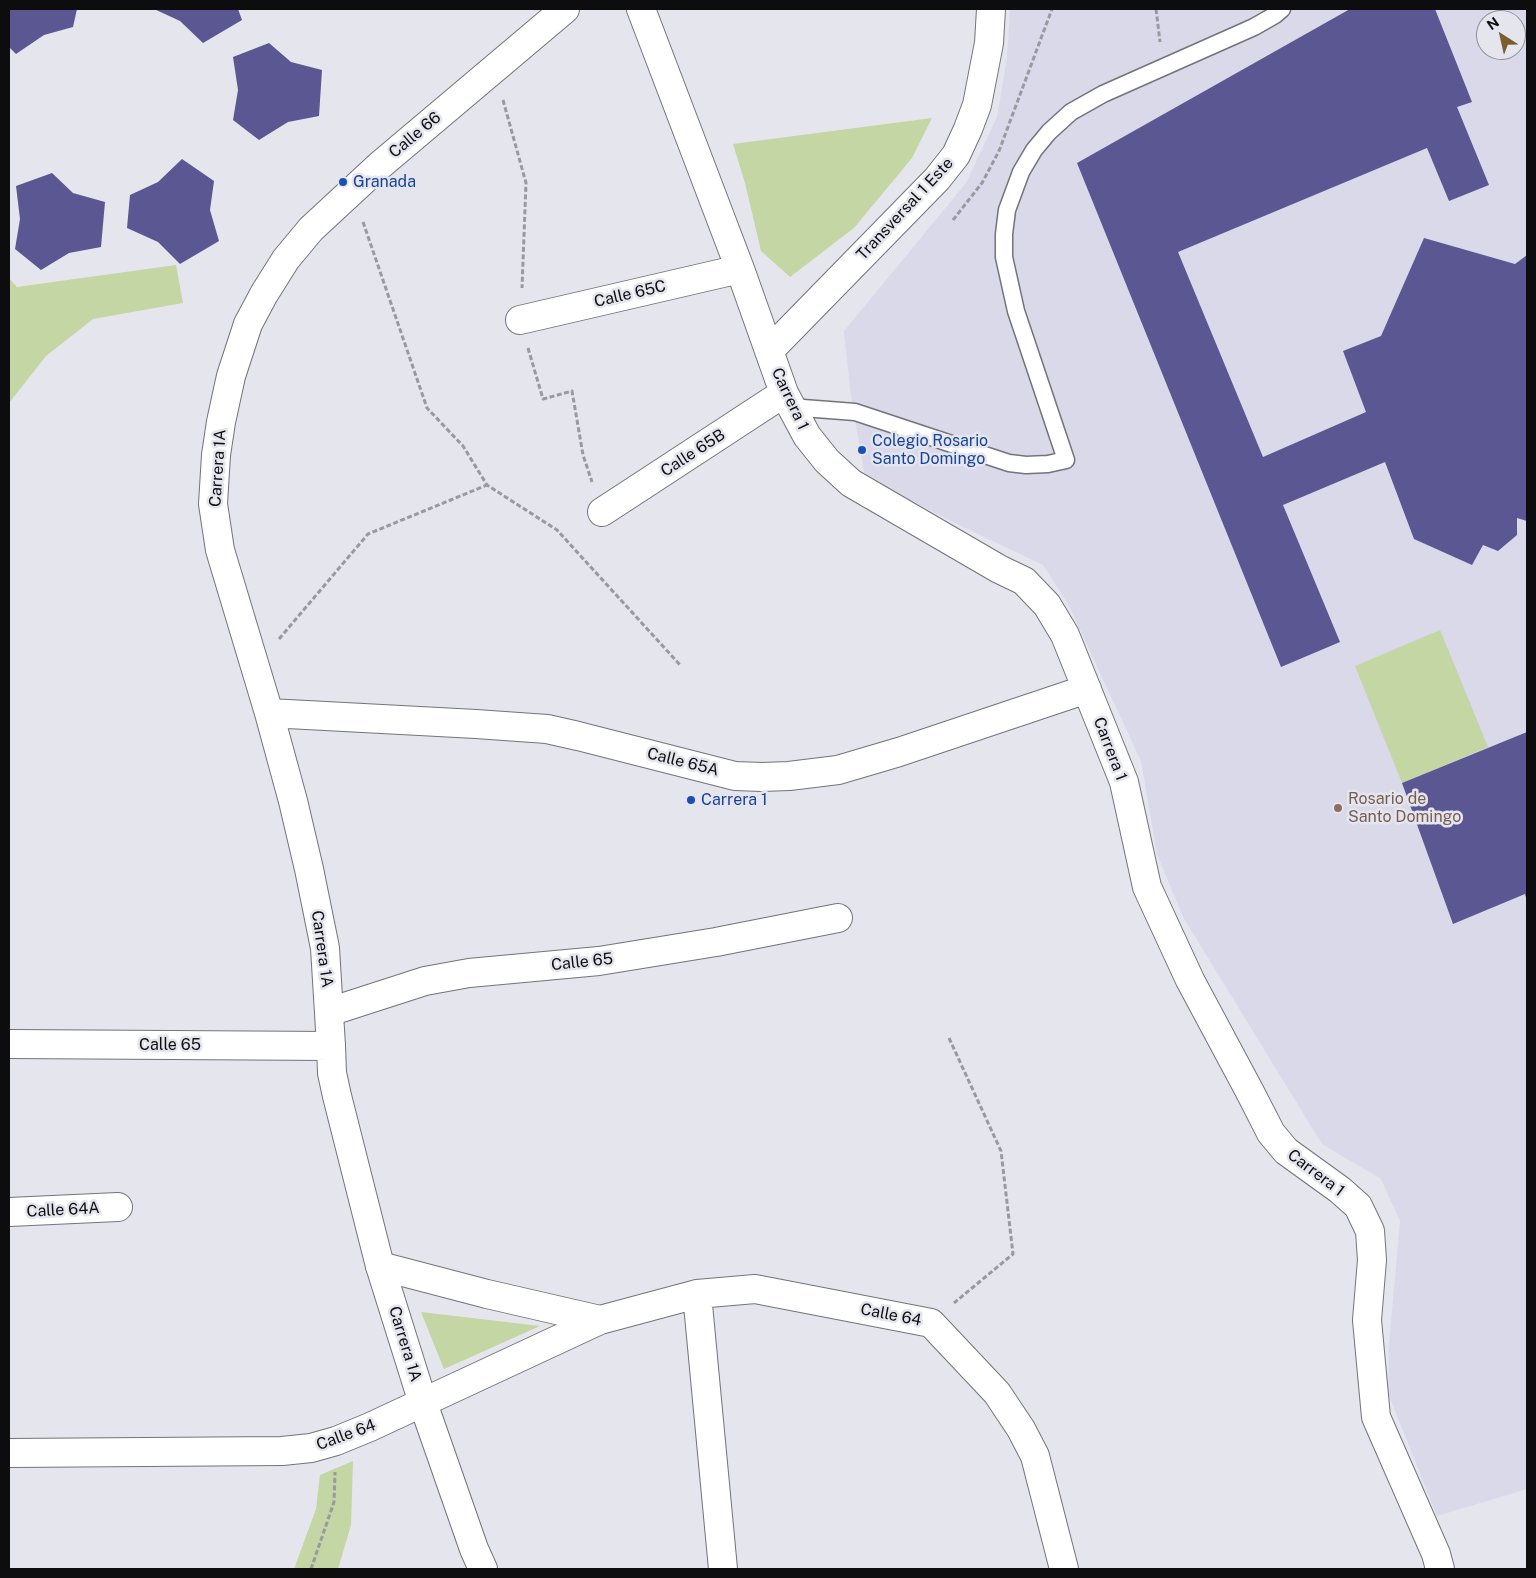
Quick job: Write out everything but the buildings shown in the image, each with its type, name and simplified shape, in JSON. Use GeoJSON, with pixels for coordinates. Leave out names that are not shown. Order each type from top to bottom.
{"type":"FeatureCollection","features":[{"type":"Feature","properties":{"kind":"street","name":"Calle 66"},"geometry":{"type":"LineString","coordinates":[[248,324],[286,259],[311,229],[379,166],[565,9]]}},
{"type":"Feature","properties":{"kind":"street","name":"Carrera 1"},"geometry":{"type":"LineString","coordinates":[[641,9],[740,269],[787,400],[807,436],[827,461],[851,483],[999,569],[1024,581],[1048,605],[1066,635],[1124,782],[1147,887],[1190,980],[1271,1133],[1286,1151],[1340,1190],[1358,1206],[1370,1231],[1372,1260],[1367,1320],[1376,1417],[1436,1554],[1440,1569]]}},
{"type":"Feature","properties":{"kind":"street","name":"Transversal 1 Este"},"geometry":{"type":"LineString","coordinates":[[768,351],[937,179],[956,155],[976,105],[989,43],[991,9]]}},
{"type":"Feature","properties":{"kind":"street","name":"Calle 65C"},"geometry":{"type":"LineString","coordinates":[[520,320],[740,269]]}},
{"type":"Feature","properties":{"kind":"street","name":"Carrera 1A"},"geometry":{"type":"LineString","coordinates":[[248,324],[231,376],[216,455],[213,504],[220,550],[270,713],[293,801],[325,948],[332,1073],[380,1266],[423,1403],[468,1532],[483,1569]]}},
{"type":"Feature","properties":{"kind":"street","name":"Calle 65B"},"geometry":{"type":"LineString","coordinates":[[602,512],[787,400]]}},
{"type":"Feature","properties":{"kind":"street","name":"Calle 65A"},"geometry":{"type":"LineString","coordinates":[[270,713],[476,724],[547,730],[578,736],[735,776],[771,777],[838,770],[899,752],[1087,689]]}},
{"type":"Feature","properties":{"kind":"street","name":"Calle 65"},"geometry":{"type":"LineString","coordinates":[[329,1012],[425,981],[469,973],[599,961],[716,942],[838,918]]}},
{"type":"Feature","properties":{"kind":"street","name":"Calle 65"},"geometry":{"type":"LineString","coordinates":[[9,1044],[331,1046]]}},
{"type":"Feature","properties":{"kind":"street","name":"Calle 64A"},"geometry":{"type":"LineString","coordinates":[[9,1212],[118,1207]]}},
{"type":"Feature","properties":{"kind":"street","name":"Calle 64"},"geometry":{"type":"LineString","coordinates":[[380,1266],[487,1294],[600,1320]]}},
{"type":"Feature","properties":{"kind":"street","name":"Calle 64"},"geometry":{"type":"LineString","coordinates":[[9,1453],[282,1451],[311,1448],[336,1441],[423,1403],[600,1320],[696,1294],[755,1289],[931,1323],[997,1393],[1021,1429],[1035,1456],[1064,1569]]}},
{"type":"Feature","properties":{"kind":"street"},"geometry":{"type":"LineString","coordinates":[[696,1294],[723,1569]]}},
{"type":"Feature","properties":{"kind":"lane"},"geometry":{"type":"LineString","coordinates":[[787,400],[855,412],[1009,463],[1033,464],[1066,460],[1016,311],[1004,257],[1007,210],[1021,172],[1034,150],[1048,132],[1071,112],[1103,94],[1254,27],[1282,9]]}},
{"type":"Feature","properties":{"kind":"path"},"geometry":{"type":"LineString","coordinates":[[953,220],[982,184],[999,151],[1052,9]]}},
{"type":"Feature","properties":{"kind":"path"},"geometry":{"type":"LineString","coordinates":[[1156,9],[1163,67]]}},
{"type":"Feature","properties":{"kind":"path"},"geometry":{"type":"LineString","coordinates":[[352,191],[428,408],[462,446],[488,485],[557,530],[682,666]]}},
{"type":"Feature","properties":{"kind":"path"},"geometry":{"type":"LineString","coordinates":[[256,667],[368,534],[488,485]]}},
{"type":"Feature","properties":{"kind":"path"},"geometry":{"type":"LineString","coordinates":[[931,1323],[1013,1254],[1001,1152],[949,1038]]}},
{"type":"Feature","properties":{"kind":"path"},"geometry":{"type":"LineString","coordinates":[[311,1569],[334,1502],[336,1441]]}},
{"type":"Feature","properties":{"kind":"shaded area","name":"Rosario de Santo Domingo"},"geometry":{"type":"Polygon","coordinates":[[[1010,9],[1527,9],[1527,1489],[1437,1516],[1388,1393],[1389,1345],[1400,1221],[1381,1179],[1322,1144],[1183,917],[1157,854],[1141,761],[1068,604],[1043,565],[865,477],[851,396],[844,331],[966,183],[997,117],[1007,58],[1010,9]]]}},
{"type":"Feature","properties":{"kind":"green space"},"geometry":{"type":"Polygon","coordinates":[[[932,118],[912,158],[854,228],[790,277],[761,251],[745,183],[733,144],[932,118]]]}},
{"type":"Feature","properties":{"kind":"green space"},"geometry":{"type":"Polygon","coordinates":[[[176,265],[183,303],[93,319],[46,356],[9,403],[9,278],[17,287],[176,265]]]}},
{"type":"Feature","properties":{"kind":"green space"},"geometry":{"type":"Polygon","coordinates":[[[1440,630],[1488,747],[1402,783],[1355,666],[1440,630]]]}},
{"type":"Feature","properties":{"kind":"green space"},"geometry":{"type":"Polygon","coordinates":[[[421,1312],[540,1326],[444,1369],[421,1312]]]}},
{"type":"Feature","properties":{"kind":"green space"},"geometry":{"type":"Polygon","coordinates":[[[353,1461],[351,1525],[338,1569],[294,1569],[316,1509],[320,1475],[353,1461]]]}},
{"type":"Feature","properties":{"kind":"place","name":"Granada"},"geometry":{"type":"Point","coordinates":[343,182]}},
{"type":"Feature","properties":{"kind":"place","name":"Colegio Rosario Santo Domingo"},"geometry":{"type":"Point","coordinates":[862,450]}},
{"type":"Feature","properties":{"kind":"place","name":"Carrera 1"},"geometry":{"type":"Point","coordinates":[691,800]}},
{"type":"Feature","properties":{"kind":"place","name":"Rosario de Santo Domingo"},"geometry":{"type":"Point","coordinates":[1338,808]}}]}
